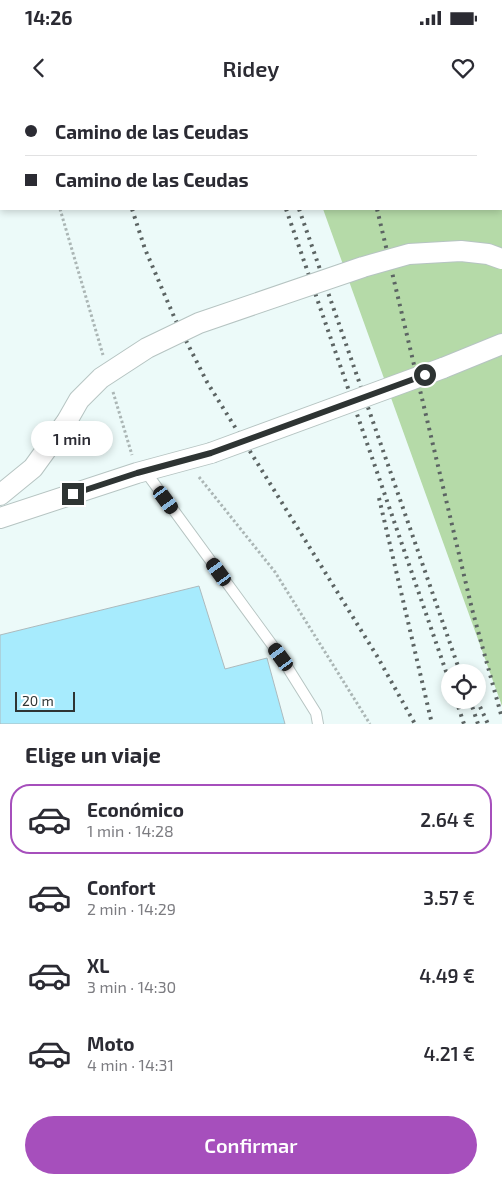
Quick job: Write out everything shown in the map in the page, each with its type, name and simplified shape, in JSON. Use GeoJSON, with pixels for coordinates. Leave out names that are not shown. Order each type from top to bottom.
{"type":"FeatureCollection","features":[{"type":"Feature","properties":{"kind":"street"},"geometry":{"type":"LineString","coordinates":[[0,495],[33,468],[67,421],[79,400],[101,378],[147,348],[199,323],[363,266],[409,254],[461,251],[488,254],[502,259]]}},
{"type":"Feature","properties":{"kind":"street"},"geometry":{"type":"LineString","coordinates":[[0,518],[141,472],[211,453],[443,368],[502,344]]}},
{"type":"Feature","properties":{"kind":"lane"},"geometry":{"type":"LineString","coordinates":[[141,472],[281,657],[316,713],[318,724]]}},
{"type":"Feature","properties":{"kind":"path"},"geometry":{"type":"LineString","coordinates":[[60,210],[104,360]]}},
{"type":"Feature","properties":{"kind":"path"},"geometry":{"type":"LineString","coordinates":[[112,388],[141,472]]}},
{"type":"Feature","properties":{"kind":"path"},"geometry":{"type":"LineString","coordinates":[[186,460],[275,572],[370,724]]}},
{"type":"Feature","properties":{"kind":"green space"},"geometry":{"type":"Polygon","coordinates":[[[323,210],[502,210],[502,706],[323,210]]]}},
{"type":"Feature","properties":{"kind":"building"},"geometry":{"type":"Polygon","coordinates":[[[199,586],[225,669],[267,658],[285,724],[0,724],[0,635],[199,586]]]}},
{"type":"Feature","properties":{"kind":"railway"},"geometry":{"type":"LineString","coordinates":[[132,210],[145,249],[175,319],[207,382],[377,656],[415,724]]}},
{"type":"Feature","properties":{"kind":"railway"},"geometry":{"type":"LineString","coordinates":[[286,210],[443,664]]}},
{"type":"Feature","properties":{"kind":"railway"},"geometry":{"type":"LineString","coordinates":[[299,210],[457,664]]}},
{"type":"Feature","properties":{"kind":"railway"},"geometry":{"type":"LineString","coordinates":[[377,210],[472,609],[502,718]]}},
{"type":"Feature","properties":{"kind":"railway"},"geometry":{"type":"LineString","coordinates":[[379,498],[432,724]]}},
{"type":"Feature","properties":{"kind":"railway"},"geometry":{"type":"LineString","coordinates":[[459,709],[464,724]]}},
{"type":"Feature","properties":{"kind":"railway"},"geometry":{"type":"LineString","coordinates":[[473,709],[478,724]]}},
{"type":"Feature","properties":{"kind":"railway"},"geometry":{"type":"LineString","coordinates":[[481,709],[488,724]]}},
{"type":"Feature","properties":{"kind":"route"},"geometry":{"type":"LineString","coordinates":[[73,494],[137,473],[211,453],[425,375]]}}]}
